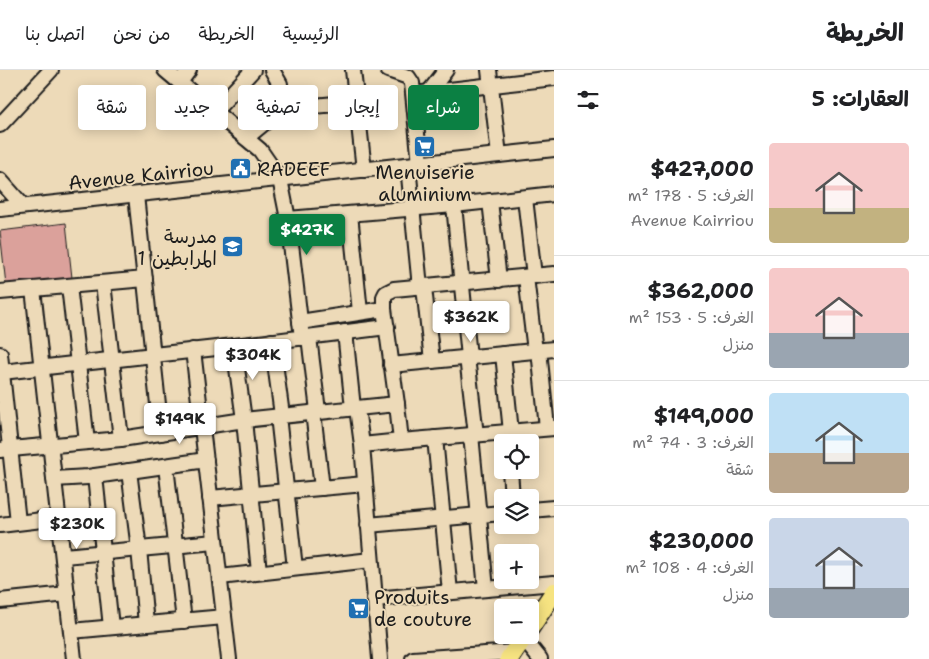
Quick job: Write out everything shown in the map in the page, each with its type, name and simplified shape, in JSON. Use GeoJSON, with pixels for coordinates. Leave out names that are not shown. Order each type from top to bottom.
{"type":"FeatureCollection","features":[{"type":"Feature","properties":{"kind":"main road"},"geometry":{"type":"LineString","coordinates":[[539,614],[554,592]]}},
{"type":"Feature","properties":{"kind":"street"},"geometry":{"type":"LineString","coordinates":[[0,125],[51,70]]}},
{"type":"Feature","properties":{"kind":"street"},"geometry":{"type":"LineString","coordinates":[[165,70],[184,85]]}},
{"type":"Feature","properties":{"kind":"street"},"geometry":{"type":"LineString","coordinates":[[180,82],[189,70]]}},
{"type":"Feature","properties":{"kind":"street"},"geometry":{"type":"LineString","coordinates":[[228,98],[253,70]]}},
{"type":"Feature","properties":{"kind":"street"},"geometry":{"type":"LineString","coordinates":[[272,70],[280,85]]}},
{"type":"Feature","properties":{"kind":"street"},"geometry":{"type":"LineString","coordinates":[[354,70],[355,85]]}},
{"type":"Feature","properties":{"kind":"street"},"geometry":{"type":"LineString","coordinates":[[388,70],[408,77],[412,85]]}},
{"type":"Feature","properties":{"kind":"street"},"geometry":{"type":"LineString","coordinates":[[434,85],[446,70]]}},
{"type":"Feature","properties":{"kind":"street"},"geometry":{"type":"LineString","coordinates":[[489,70],[499,156]]}},
{"type":"Feature","properties":{"kind":"street"},"geometry":{"type":"LineString","coordinates":[[479,86],[554,78]]}},
{"type":"Feature","properties":{"kind":"street"},"geometry":{"type":"LineString","coordinates":[[228,123],[260,150],[280,180],[288,219],[300,322],[306,337],[322,488]]}},
{"type":"Feature","properties":{"kind":"street"},"geometry":{"type":"LineString","coordinates":[[246,138],[255,130]]}},
{"type":"Feature","properties":{"kind":"street"},"geometry":{"type":"LineString","coordinates":[[359,130],[364,170]]}},
{"type":"Feature","properties":{"kind":"street"},"geometry":{"type":"LineString","coordinates":[[414,130],[411,209],[432,361]]}},
{"type":"Feature","properties":{"kind":"street","name":"Avenue Kairriou"},"geometry":{"type":"LineString","coordinates":[[0,208],[280,180],[554,149]]}},
{"type":"Feature","properties":{"kind":"street"},"geometry":{"type":"LineString","coordinates":[[0,180],[23,206]]}},
{"type":"Feature","properties":{"kind":"street"},"geometry":{"type":"LineString","coordinates":[[288,219],[454,205],[554,194]]}},
{"type":"Feature","properties":{"kind":"street"},"geometry":{"type":"LineString","coordinates":[[136,195],[161,433]]}},
{"type":"Feature","properties":{"kind":"street"},"geometry":{"type":"LineString","coordinates":[[514,434],[551,428],[537,350],[525,198]]}},
{"type":"Feature","properties":{"kind":"street"},"geometry":{"type":"LineString","coordinates":[[490,201],[499,280]]}},
{"type":"Feature","properties":{"kind":"street"},"geometry":{"type":"LineString","coordinates":[[454,205],[468,357],[478,515],[486,589]]}},
{"type":"Feature","properties":{"kind":"street"},"geometry":{"type":"LineString","coordinates":[[350,214],[360,312]]}},
{"type":"Feature","properties":{"kind":"street"},"geometry":{"type":"LineString","coordinates":[[401,441],[384,309],[384,297],[389,291],[554,274]]}},
{"type":"Feature","properties":{"kind":"street"},"geometry":{"type":"LineString","coordinates":[[0,292],[145,279]]}},
{"type":"Feature","properties":{"kind":"street"},"geometry":{"type":"LineString","coordinates":[[103,283],[121,439]]}},
{"type":"Feature","properties":{"kind":"street"},"geometry":{"type":"LineString","coordinates":[[69,286],[87,442]]}},
{"type":"Feature","properties":{"kind":"street"},"geometry":{"type":"LineString","coordinates":[[33,289],[74,659]]}},
{"type":"Feature","properties":{"kind":"street"},"geometry":{"type":"LineString","coordinates":[[300,322],[384,309]]}},
{"type":"Feature","properties":{"kind":"street"},"geometry":{"type":"LineString","coordinates":[[2,372],[387,327]]}},
{"type":"Feature","properties":{"kind":"street"},"geometry":{"type":"LineString","coordinates":[[345,332],[362,445],[380,659]]}},
{"type":"Feature","properties":{"kind":"street"},"geometry":{"type":"LineString","coordinates":[[272,341],[295,568]]}},
{"type":"Feature","properties":{"kind":"street"},"geometry":{"type":"LineString","coordinates":[[234,346],[244,420],[259,572]]}},
{"type":"Feature","properties":{"kind":"street"},"geometry":{"type":"LineString","coordinates":[[391,365],[554,349]]}},
{"type":"Feature","properties":{"kind":"street"},"geometry":{"type":"LineString","coordinates":[[193,350],[228,659]]}},
{"type":"Feature","properties":{"kind":"street"},"geometry":{"type":"LineString","coordinates":[[0,354],[5,449],[18,522]]}},
{"type":"Feature","properties":{"kind":"street"},"geometry":{"type":"LineString","coordinates":[[503,354],[508,434]]}},
{"type":"Feature","properties":{"kind":"street"},"geometry":{"type":"LineString","coordinates":[[5,449],[121,439],[280,415],[396,404]]}},
{"type":"Feature","properties":{"kind":"street"},"geometry":{"type":"LineString","coordinates":[[362,445],[474,435],[494,435]]}},
{"type":"Feature","properties":{"kind":"street"},"geometry":{"type":"LineString","coordinates":[[435,438],[450,592]]}},
{"type":"Feature","properties":{"kind":"street"},"geometry":{"type":"LineString","coordinates":[[54,480],[206,460]]}},
{"type":"Feature","properties":{"kind":"street"},"geometry":{"type":"LineString","coordinates":[[166,466],[184,621]]}},
{"type":"Feature","properties":{"kind":"street"},"geometry":{"type":"LineString","coordinates":[[129,471],[146,624]]}},
{"type":"Feature","properties":{"kind":"street"},"geometry":{"type":"LineString","coordinates":[[94,476],[111,627]]}},
{"type":"Feature","properties":{"kind":"street"},"geometry":{"type":"LineString","coordinates":[[210,498],[365,484]]}},
{"type":"Feature","properties":{"kind":"street"},"geometry":{"type":"LineString","coordinates":[[539,509],[554,508]]}},
{"type":"Feature","properties":{"kind":"street"},"geometry":{"type":"LineString","coordinates":[[368,525],[494,513]]}},
{"type":"Feature","properties":{"kind":"street"},"geometry":{"type":"LineString","coordinates":[[0,525],[58,518]]}},
{"type":"Feature","properties":{"kind":"street"},"geometry":{"type":"LineString","coordinates":[[64,556],[215,542]]}},
{"type":"Feature","properties":{"kind":"street"},"geometry":{"type":"LineString","coordinates":[[220,577],[371,560]]}},
{"type":"Feature","properties":{"kind":"street"},"geometry":{"type":"LineString","coordinates":[[374,599],[554,583]]}},
{"type":"Feature","properties":{"kind":"street"},"geometry":{"type":"LineString","coordinates":[[0,601],[67,594]]}},
{"type":"Feature","properties":{"kind":"street"},"geometry":{"type":"LineString","coordinates":[[71,631],[224,617]]}},
{"type":"Feature","properties":{"kind":"street"},"geometry":{"type":"LineString","coordinates":[[413,659],[507,644]]}},
{"type":"Feature","properties":{"kind":"street"},"geometry":{"type":"LineString","coordinates":[[522,644],[540,659]]}},
{"type":"Feature","properties":{"kind":"building"},"geometry":{"type":"Polygon","coordinates":[[[66,223],[72,278],[6,285],[0,231],[66,223]]]}},
{"type":"Feature","properties":{"kind":"place","name":"Menuiserie aluminium"},"geometry":{"type":"Point","coordinates":[425,146]}},
{"type":"Feature","properties":{"kind":"place","name":"RADEEF"},"geometry":{"type":"Point","coordinates":[241,169]}},
{"type":"Feature","properties":{"kind":"place","name":"مدرسة المرابطين 1"},"geometry":{"type":"Point","coordinates":[233,247]}},
{"type":"Feature","properties":{"kind":"place","name":"Produits de couture"},"geometry":{"type":"Point","coordinates":[358,608]}}]}
